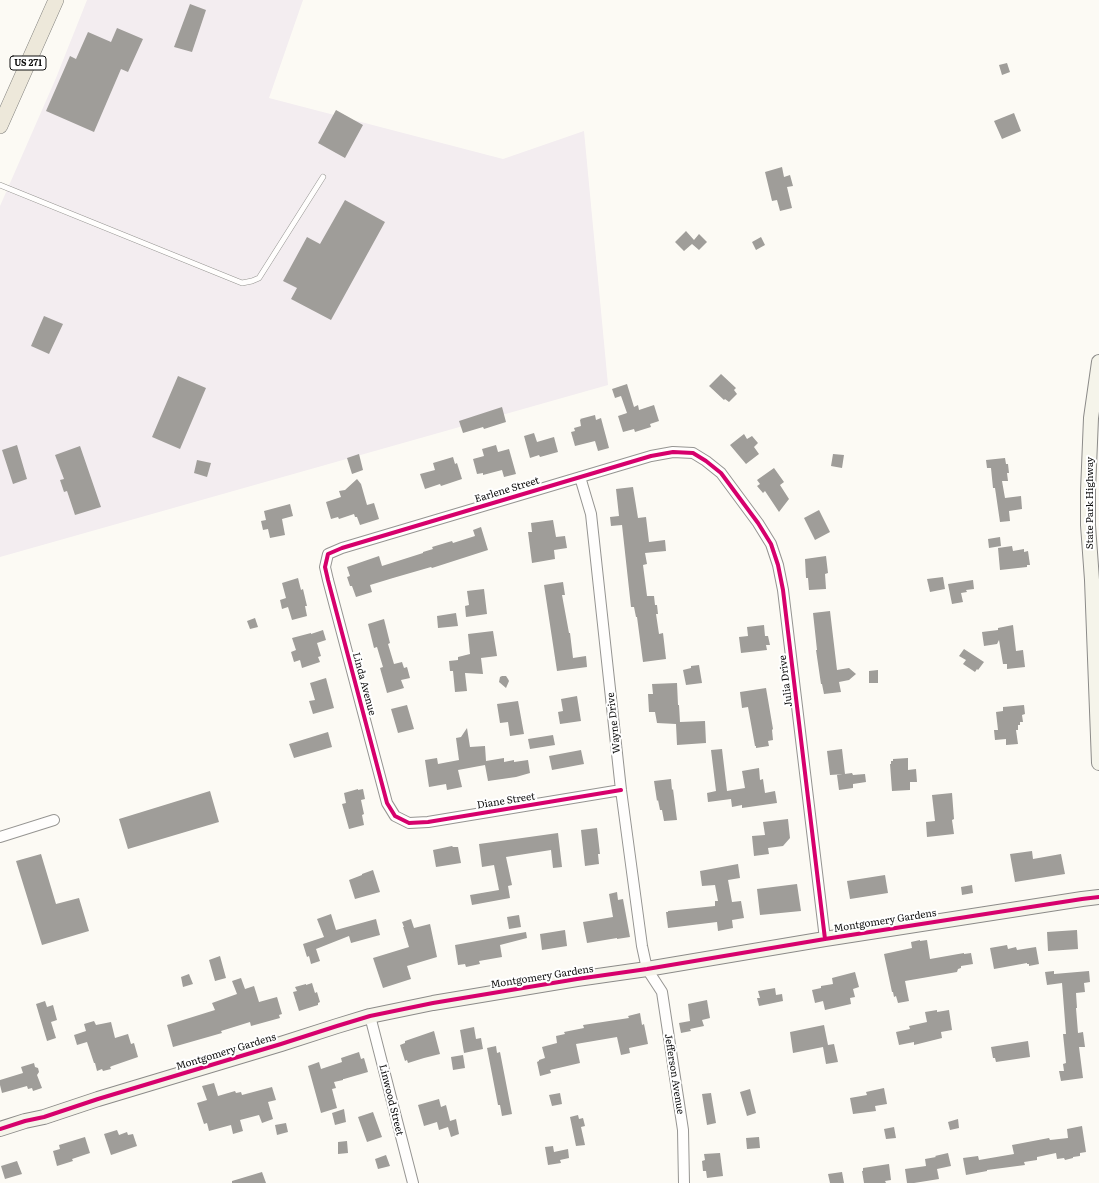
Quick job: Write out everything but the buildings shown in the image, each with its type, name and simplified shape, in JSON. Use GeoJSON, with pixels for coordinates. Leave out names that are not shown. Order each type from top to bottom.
{"type":"FeatureCollection","features":[{"type":"Feature","properties":{"kind":"main road","name":"US 271"},"geometry":{"type":"LineString","coordinates":[[0,126],[56,0]]}},
{"type":"Feature","properties":{"kind":"street","name":"State Park Highway"},"geometry":{"type":"LineString","coordinates":[[1099,362],[1092,418],[1088,484],[1088,525],[1095,582],[1099,763]]}},
{"type":"Feature","properties":{"kind":"street","name":"Earlene Street"},"geometry":{"type":"LineString","coordinates":[[328,554],[349,546],[658,455],[673,452],[693,453]]}},
{"type":"Feature","properties":{"kind":"street","name":"Julia Drive"},"geometry":{"type":"LineString","coordinates":[[693,453],[720,473],[771,544],[778,565],[783,590],[824,939]]}},
{"type":"Feature","properties":{"kind":"street","name":"Wayne Drive"},"geometry":{"type":"LineString","coordinates":[[580,477],[591,514],[621,790],[642,946],[647,969]]}},
{"type":"Feature","properties":{"kind":"street","name":"Linda Avenue"},"geometry":{"type":"LineString","coordinates":[[328,554],[325,567],[328,580],[383,790],[387,803],[395,816]]}},
{"type":"Feature","properties":{"kind":"street","name":"Diane Street"},"geometry":{"type":"LineString","coordinates":[[395,816],[409,823],[428,822],[621,790]]}},
{"type":"Feature","properties":{"kind":"street"},"geometry":{"type":"LineString","coordinates":[[0,837],[54,820]]}},
{"type":"Feature","properties":{"kind":"street","name":"Montgomery Gardens"},"geometry":{"type":"LineString","coordinates":[[0,1129],[44,1117],[98,1099],[370,1016],[441,1002],[824,939],[1099,897]]}},
{"type":"Feature","properties":{"kind":"street","name":"Jefferson Avenue"},"geometry":{"type":"LineString","coordinates":[[647,969],[662,992],[683,1130],[684,1183]]}},
{"type":"Feature","properties":{"kind":"street","name":"Linwood Street"},"geometry":{"type":"LineString","coordinates":[[370,1016],[413,1183]]}},
{"type":"Feature","properties":{"kind":"lane"},"geometry":{"type":"LineString","coordinates":[[0,185],[242,283],[259,278],[324,177]]}},
{"type":"Feature","properties":{"kind":"shaded area"},"geometry":{"type":"Polygon","coordinates":[[[87,0],[303,0],[269,98],[503,159],[584,131],[608,385],[0,557],[0,206],[56,78],[87,0]]]}},
{"type":"Feature","properties":{"kind":"cycle path"},"geometry":{"type":"LineString","coordinates":[[621,790],[428,822],[409,823],[395,816],[387,803],[328,580],[325,567],[328,554],[342,548],[651,456],[673,452],[693,453],[706,461],[721,473],[758,523],[771,544],[778,565],[783,590],[825,939]]}},
{"type":"Feature","properties":{"kind":"cycle path"},"geometry":{"type":"LineString","coordinates":[[0,1129],[44,1117],[98,1099],[370,1016],[433,1003],[577,979],[1099,897]]}}]}
